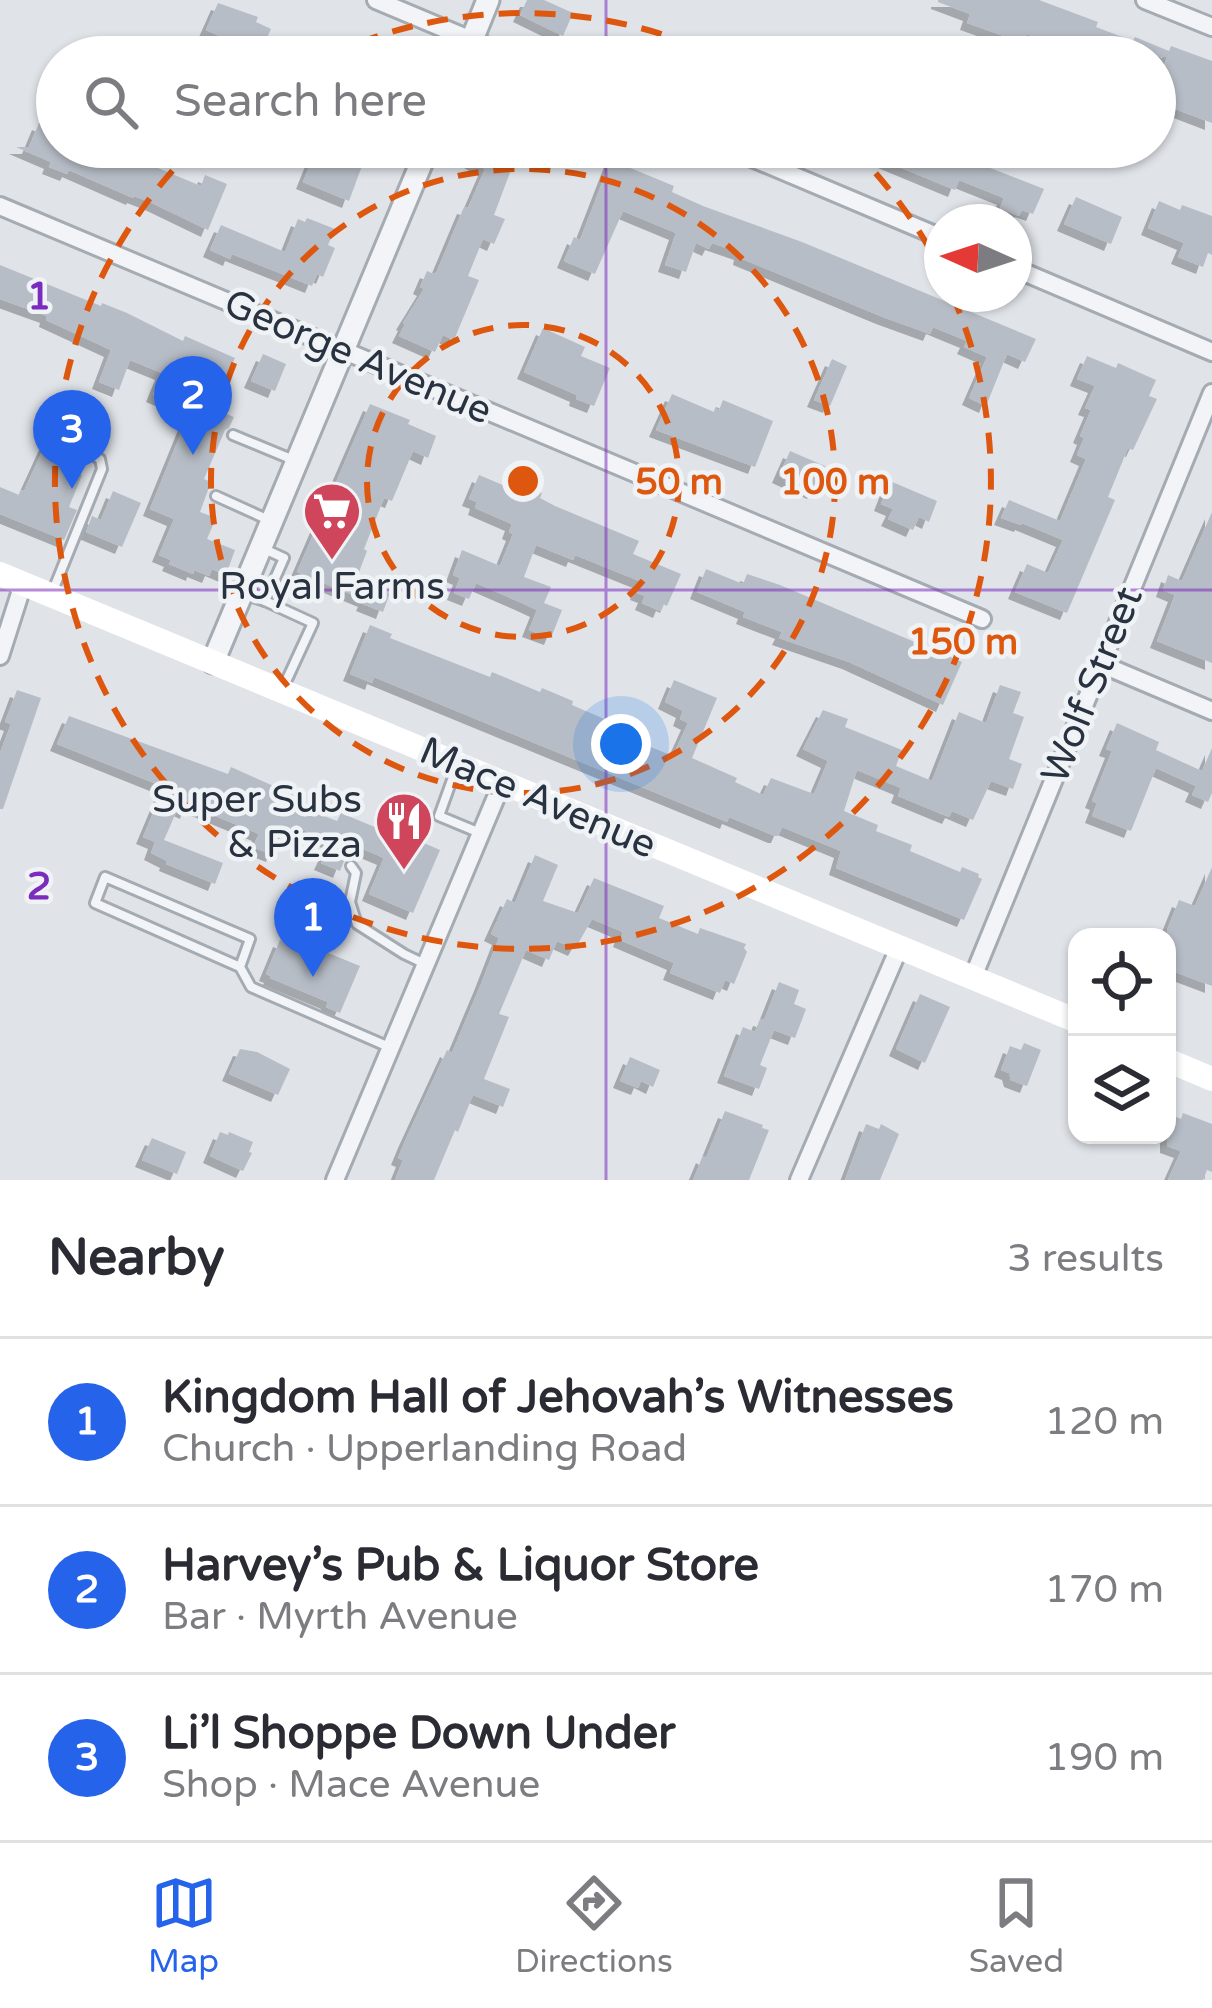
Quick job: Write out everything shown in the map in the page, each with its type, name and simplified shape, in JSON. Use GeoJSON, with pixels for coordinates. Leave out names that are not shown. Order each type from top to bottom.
{"type":"FeatureCollection","features":[{"type":"Feature","properties":{"kind":"main road","name":"Mace Avenue"},"geometry":{"type":"LineString","coordinates":[[12,579],[1068,1017]]}},
{"type":"Feature","properties":{"kind":"main road"},"geometry":{"type":"LineString","coordinates":[[1176,1064],[1212,1079]]}},
{"type":"Feature","properties":{"kind":"street"},"geometry":{"type":"LineString","coordinates":[[376,0],[445,36]]}},
{"type":"Feature","properties":{"kind":"street"},"geometry":{"type":"LineString","coordinates":[[473,36],[488,0]]}},
{"type":"Feature","properties":{"kind":"street"},"geometry":{"type":"LineString","coordinates":[[1145,0],[1212,26]]}},
{"type":"Feature","properties":{"kind":"street"},"geometry":{"type":"LineString","coordinates":[[213,662],[419,168]]}},
{"type":"Feature","properties":{"kind":"street"},"geometry":{"type":"LineString","coordinates":[[776,168],[924,230]]}},
{"type":"Feature","properties":{"kind":"street","name":"George Avenue"},"geometry":{"type":"LineString","coordinates":[[0,206],[982,620]]}},
{"type":"Feature","properties":{"kind":"street"},"geometry":{"type":"LineString","coordinates":[[1032,276],[1212,352]]}},
{"type":"Feature","properties":{"kind":"street","name":"Wolf Street"},"geometry":{"type":"LineString","coordinates":[[973,977],[1212,393]]}},
{"type":"Feature","properties":{"kind":"street"},"geometry":{"type":"LineString","coordinates":[[0,656],[12,579]]}},
{"type":"Feature","properties":{"kind":"street"},"geometry":{"type":"LineString","coordinates":[[1101,664],[1212,711]]}},
{"type":"Feature","properties":{"kind":"street"},"geometry":{"type":"LineString","coordinates":[[335,1180],[502,783]]}},
{"type":"Feature","properties":{"kind":"street"},"geometry":{"type":"LineString","coordinates":[[799,1180],[899,948]]}},
{"type":"Feature","properties":{"kind":"lane"},"geometry":{"type":"LineString","coordinates":[[233,435],[297,462]]}},
{"type":"Feature","properties":{"kind":"lane"},"geometry":{"type":"LineString","coordinates":[[51,595],[102,469],[100,459],[80,448]]}},
{"type":"Feature","properties":{"kind":"lane"},"geometry":{"type":"LineString","coordinates":[[216,496],[272,522]]}},
{"type":"Feature","properties":{"kind":"lane"},"geometry":{"type":"LineString","coordinates":[[261,548],[284,557],[265,601]]}},
{"type":"Feature","properties":{"kind":"lane"},"geometry":{"type":"LineString","coordinates":[[242,593],[314,623],[282,691]]}},
{"type":"Feature","properties":{"kind":"lane"},"geometry":{"type":"LineString","coordinates":[[458,764],[439,816],[482,834]]}},
{"type":"Feature","properties":{"kind":"lane"},"geometry":{"type":"LineString","coordinates":[[351,866],[356,874],[350,902],[357,925],[427,964]]}},
{"type":"Feature","properties":{"kind":"lane"},"geometry":{"type":"LineString","coordinates":[[240,968],[250,939],[105,877],[95,903],[240,968],[250,987],[391,1048]]}},
{"type":"Feature","properties":{"kind":"building"},"geometry":{"type":"Polygon","coordinates":[[[527,0],[544,0],[573,13],[563,36],[520,15],[527,0]]]}},
{"type":"Feature","properties":{"kind":"building"},"geometry":{"type":"Polygon","coordinates":[[[1039,0],[1098,22],[1096,27],[1120,36],[1004,36],[967,23],[970,14],[938,2],[1039,0]]]}},
{"type":"Feature","properties":{"kind":"building"},"geometry":{"type":"Polygon","coordinates":[[[218,3],[258,17],[256,22],[271,29],[268,36],[220,36],[206,30],[218,3]]]}},
{"type":"Feature","properties":{"kind":"building"},"geometry":{"type":"Polygon","coordinates":[[[1176,48],[1212,61],[1212,123],[1176,109],[1176,48]]]}},
{"type":"Feature","properties":{"kind":"building"},"geometry":{"type":"Polygon","coordinates":[[[36,130],[36,156],[16,147],[29,147],[36,130]]]}},
{"type":"Feature","properties":{"kind":"building"},"geometry":{"type":"Polygon","coordinates":[[[52,168],[158,168],[201,186],[205,175],[227,184],[208,230],[69,170],[67,174],[52,168]]]}},
{"type":"Feature","properties":{"kind":"building"},"geometry":{"type":"Polygon","coordinates":[[[309,168],[361,168],[349,201],[303,182],[309,168]]]}},
{"type":"Feature","properties":{"kind":"building"},"geometry":{"type":"Polygon","coordinates":[[[512,168],[494,215],[505,219],[494,244],[483,239],[468,276],[479,280],[454,340],[443,335],[435,352],[399,336],[424,289],[420,287],[427,271],[437,271],[485,169],[512,168]]]}},
{"type":"Feature","properties":{"kind":"building"},"geometry":{"type":"Polygon","coordinates":[[[608,168],[630,168],[674,186],[672,192],[703,206],[924,293],[924,312],[971,312],[1036,339],[1025,362],[1007,354],[986,406],[969,398],[987,357],[964,347],[967,341],[933,327],[930,334],[883,317],[712,243],[709,249],[696,243],[686,272],[665,265],[676,233],[623,211],[595,274],[564,261],[574,237],[580,240],[608,168]]]}},
{"type":"Feature","properties":{"kind":"building"},"geometry":{"type":"Polygon","coordinates":[[[902,168],[990,168],[1044,189],[1033,214],[1032,204],[1002,204],[1004,198],[959,180],[955,190],[902,168]]]}},
{"type":"Feature","properties":{"kind":"building"},"geometry":{"type":"Polygon","coordinates":[[[1076,197],[1122,217],[1111,244],[1064,224],[1076,197]]]}},
{"type":"Feature","properties":{"kind":"building"},"geometry":{"type":"Polygon","coordinates":[[[1159,201],[1212,216],[1212,255],[1208,253],[1203,267],[1178,257],[1184,243],[1148,228],[1159,201]]]}},
{"type":"Feature","properties":{"kind":"building"},"geometry":{"type":"Polygon","coordinates":[[[307,218],[335,229],[328,245],[335,248],[323,277],[317,274],[312,286],[210,250],[221,225],[285,252],[298,219],[305,222],[307,218]]]}},
{"type":"Feature","properties":{"kind":"building"},"geometry":{"type":"Polygon","coordinates":[[[0,265],[235,358],[212,408],[234,417],[204,479],[211,482],[200,512],[216,518],[207,539],[235,550],[226,575],[212,569],[209,576],[194,570],[193,574],[159,555],[174,519],[150,509],[190,411],[153,395],[162,373],[130,360],[119,390],[99,382],[111,350],[46,320],[47,316],[0,299],[0,265]]]}},
{"type":"Feature","properties":{"kind":"building"},"geometry":{"type":"Polygon","coordinates":[[[543,328],[585,347],[581,356],[610,368],[594,406],[524,372],[543,328]]]}},
{"type":"Feature","properties":{"kind":"building"},"geometry":{"type":"Polygon","coordinates":[[[263,354],[286,364],[275,391],[251,381],[263,354]]]}},
{"type":"Feature","properties":{"kind":"building"},"geometry":{"type":"Polygon","coordinates":[[[1087,356],[1156,380],[1149,396],[1157,399],[1133,450],[1128,448],[1108,497],[1115,500],[1067,613],[1015,592],[1027,564],[1048,573],[1063,540],[1001,518],[1009,500],[1060,521],[1086,459],[1077,455],[1091,410],[1085,408],[1095,386],[1077,379],[1087,356]]]}},
{"type":"Feature","properties":{"kind":"building"},"geometry":{"type":"Polygon","coordinates":[[[832,359],[847,366],[830,406],[814,400],[832,359]]]}},
{"type":"Feature","properties":{"kind":"building"},"geometry":{"type":"Polygon","coordinates":[[[672,394],[714,412],[723,400],[773,421],[755,467],[656,430],[672,394]]]}},
{"type":"Feature","properties":{"kind":"building"},"geometry":{"type":"Polygon","coordinates":[[[370,404],[436,436],[428,458],[413,451],[392,501],[384,498],[364,549],[356,580],[390,593],[383,612],[297,572],[370,404]]]}},
{"type":"Feature","properties":{"kind":"building"},"geometry":{"type":"Polygon","coordinates":[[[46,443],[63,451],[57,465],[82,475],[69,507],[77,510],[64,540],[0,514],[0,487],[19,495],[24,491],[46,443]]]}},
{"type":"Feature","properties":{"kind":"building"},"geometry":{"type":"Polygon","coordinates":[[[790,451],[825,466],[814,492],[779,476],[790,451]]]}},
{"type":"Feature","properties":{"kind":"building"},"geometry":{"type":"Polygon","coordinates":[[[479,475],[524,494],[527,487],[542,493],[540,498],[555,506],[639,541],[633,554],[681,574],[667,606],[663,604],[660,611],[642,603],[645,596],[637,593],[642,582],[536,545],[524,577],[551,587],[544,603],[562,610],[551,638],[529,630],[537,610],[522,603],[476,583],[469,599],[454,593],[460,578],[453,575],[462,550],[500,566],[513,534],[509,532],[512,524],[475,508],[477,502],[469,499],[479,475]]]}},
{"type":"Feature","properties":{"kind":"building"},"geometry":{"type":"Polygon","coordinates":[[[890,481],[937,501],[929,522],[919,517],[913,530],[888,519],[893,509],[881,504],[890,481]]]}},
{"type":"Feature","properties":{"kind":"building"},"geometry":{"type":"Polygon","coordinates":[[[113,491],[141,503],[122,547],[86,532],[92,516],[101,520],[113,491]]]}},
{"type":"Feature","properties":{"kind":"building"},"geometry":{"type":"Polygon","coordinates":[[[1212,512],[1212,663],[1157,641],[1175,595],[1163,590],[1168,575],[1182,581],[1212,512]]]}},
{"type":"Feature","properties":{"kind":"building"},"geometry":{"type":"Polygon","coordinates":[[[706,569],[743,584],[747,574],[780,585],[962,662],[943,705],[849,662],[779,638],[782,632],[697,592],[706,569]]]}},
{"type":"Feature","properties":{"kind":"building"},"geometry":{"type":"Polygon","coordinates":[[[370,625],[392,634],[390,638],[490,677],[492,672],[573,701],[572,705],[646,737],[643,744],[673,756],[688,723],[680,719],[683,711],[665,702],[674,680],[717,698],[692,758],[763,795],[771,778],[814,794],[828,761],[803,749],[823,710],[848,719],[845,727],[902,750],[896,766],[932,781],[959,712],[986,723],[1000,685],[1021,692],[1013,713],[1024,717],[1009,759],[1022,764],[1013,789],[991,781],[973,820],[952,811],[949,817],[898,796],[901,788],[857,770],[844,811],[912,845],[910,851],[960,872],[962,867],[979,874],[982,879],[964,920],[836,868],[841,851],[782,827],[775,836],[729,817],[727,822],[374,677],[372,683],[350,674],[370,625]]]}},
{"type":"Feature","properties":{"kind":"building"},"geometry":{"type":"Polygon","coordinates":[[[17,690],[41,698],[0,809],[0,753],[17,690]]]}},
{"type":"Feature","properties":{"kind":"building"},"geometry":{"type":"Polygon","coordinates":[[[69,716],[228,774],[231,767],[298,797],[305,803],[303,808],[337,821],[341,813],[440,850],[413,913],[369,894],[384,858],[351,844],[340,871],[321,863],[331,842],[296,827],[284,827],[273,855],[253,847],[259,834],[189,805],[187,812],[178,808],[164,840],[223,863],[215,884],[166,864],[151,853],[155,842],[143,837],[164,787],[57,744],[69,716]]]}},
{"type":"Feature","properties":{"kind":"building"},"geometry":{"type":"Polygon","coordinates":[[[1117,723],[1159,742],[1156,750],[1202,771],[1212,748],[1208,802],[1192,795],[1196,786],[1156,768],[1131,831],[1092,816],[1097,803],[1092,801],[1112,751],[1106,749],[1117,723]]]}},
{"type":"Feature","properties":{"kind":"building"},"geometry":{"type":"Polygon","coordinates":[[[535,855],[558,865],[543,901],[578,913],[594,878],[664,906],[659,918],[698,934],[700,928],[746,944],[734,984],[725,980],[720,993],[670,973],[674,963],[620,940],[623,932],[592,919],[575,949],[557,941],[549,960],[526,950],[499,1014],[509,1017],[484,1079],[510,1089],[503,1107],[473,1095],[434,1180],[395,1180],[405,1141],[447,1050],[452,1053],[499,938],[491,934],[507,899],[515,903],[535,855]]]}},
{"type":"Feature","properties":{"kind":"building"},"geometry":{"type":"Polygon","coordinates":[[[1212,867],[1212,986],[1176,972],[1176,928],[1168,928],[1179,900],[1195,906],[1212,867]]]}},
{"type":"Feature","properties":{"kind":"building"},"geometry":{"type":"Polygon","coordinates":[[[320,903],[338,911],[321,950],[360,966],[340,1013],[326,1007],[328,1002],[266,974],[280,940],[301,948],[320,903]]]}},
{"type":"Feature","properties":{"kind":"building"},"geometry":{"type":"Polygon","coordinates":[[[779,982],[799,990],[794,1004],[806,1009],[795,1038],[774,1030],[760,1065],[767,1068],[759,1089],[724,1076],[743,1027],[755,1032],[779,982]]]}},
{"type":"Feature","properties":{"kind":"building"},"geometry":{"type":"Polygon","coordinates":[[[920,994],[950,1007],[925,1063],[896,1049],[920,994]]]}},
{"type":"Feature","properties":{"kind":"building"},"geometry":{"type":"Polygon","coordinates":[[[1024,1043],[1041,1050],[1027,1086],[1001,1070],[1010,1046],[1021,1050],[1024,1043]]]}},
{"type":"Feature","properties":{"kind":"building"},"geometry":{"type":"Polygon","coordinates":[[[240,1049],[290,1069],[278,1095],[229,1074],[240,1049]]]}},
{"type":"Feature","properties":{"kind":"building"},"geometry":{"type":"Polygon","coordinates":[[[630,1057],[660,1070],[653,1087],[641,1081],[638,1088],[620,1081],[630,1057]]]}},
{"type":"Feature","properties":{"kind":"building"},"geometry":{"type":"Polygon","coordinates":[[[725,1111],[769,1130],[749,1180],[693,1180],[703,1156],[706,1158],[725,1111]]]}},
{"type":"Feature","properties":{"kind":"building"},"geometry":{"type":"Polygon","coordinates":[[[1183,1113],[1212,1124],[1212,1172],[1207,1170],[1203,1180],[1168,1180],[1181,1151],[1167,1146],[1176,1144],[1176,1117],[1181,1119],[1183,1113]]]}},
{"type":"Feature","properties":{"kind":"building"},"geometry":{"type":"Polygon","coordinates":[[[866,1124],[879,1129],[881,1124],[899,1134],[880,1180],[845,1180],[866,1124]]]}},
{"type":"Feature","properties":{"kind":"building"},"geometry":{"type":"Polygon","coordinates":[[[220,1132],[253,1142],[243,1171],[210,1156],[220,1132]]]}},
{"type":"Feature","properties":{"kind":"building"},"geometry":{"type":"Polygon","coordinates":[[[152,1138],[186,1152],[177,1174],[142,1160],[152,1138]]]}},
{"type":"Feature","properties":{"kind":"place","name":"Harvey’s Pub & Liquor Store"},"geometry":{"type":"Point","coordinates":[193,455]}},
{"type":"Feature","properties":{"kind":"place","name":"Li’l Shoppe Down Under"},"geometry":{"type":"Point","coordinates":[72,489]}},
{"type":"Feature","properties":{"kind":"place","name":"Royal Farms"},"geometry":{"type":"Point","coordinates":[332,562]}},
{"type":"Feature","properties":{"kind":"place","name":"Super Subs & Pizza"},"geometry":{"type":"Point","coordinates":[404,872]}},
{"type":"Feature","properties":{"kind":"place","name":"Kingdom Hall of Jehovah’s Witnesses"},"geometry":{"type":"Point","coordinates":[313,977]}}]}
